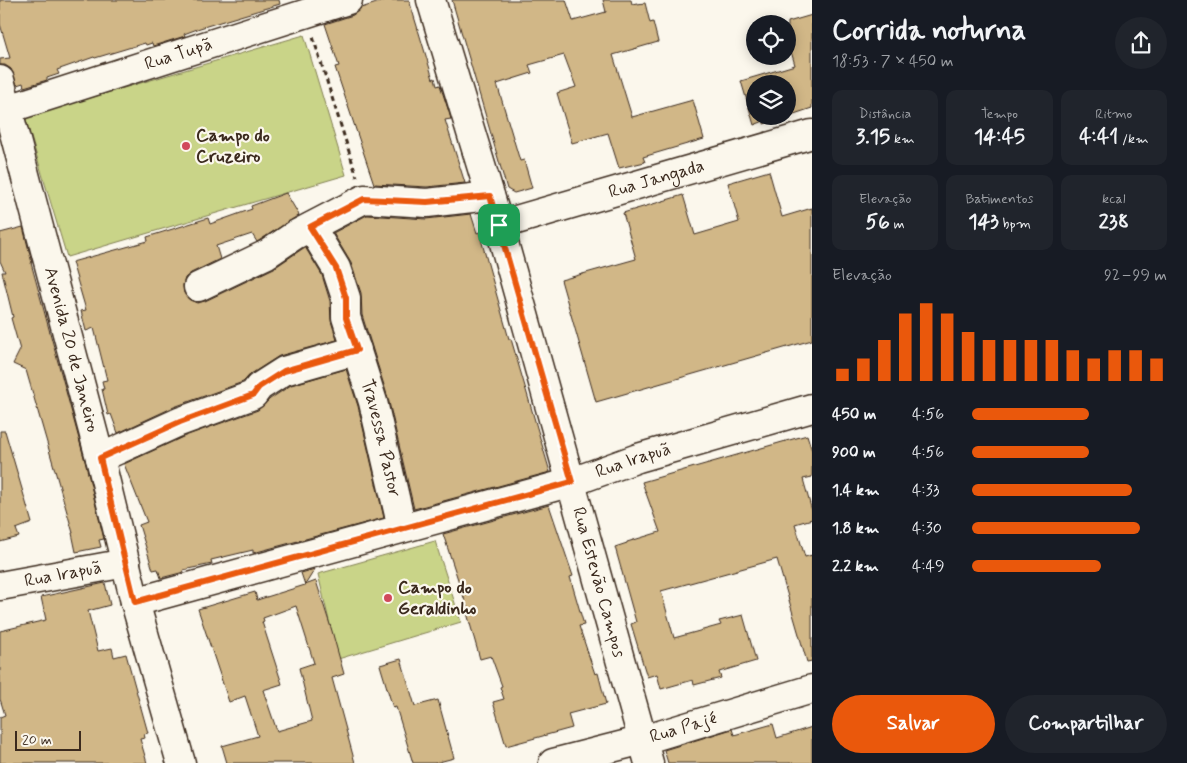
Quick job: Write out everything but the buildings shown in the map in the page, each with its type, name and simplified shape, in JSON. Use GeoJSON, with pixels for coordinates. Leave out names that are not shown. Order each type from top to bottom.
{"type":"FeatureCollection","features":[{"type":"Feature","properties":{"kind":"street","name":"Rua Tupã"},"geometry":{"type":"LineString","coordinates":[[8,109],[348,0]]}},
{"type":"Feature","properties":{"kind":"street","name":"Rua Estevão Campos"},"geometry":{"type":"LineString","coordinates":[[431,0],[499,225],[646,752]]}},
{"type":"Feature","properties":{"kind":"street","name":"Avenida 20 de Janeiro"},"geometry":{"type":"LineString","coordinates":[[0,80],[100,458],[135,602],[181,763]]}},
{"type":"Feature","properties":{"kind":"street","name":"Rua Jangada"},"geometry":{"type":"LineString","coordinates":[[499,225],[812,134]]}},
{"type":"Feature","properties":{"kind":"street"},"geometry":{"type":"LineString","coordinates":[[198,287],[267,254],[295,235],[364,199],[427,202],[490,196]]}},
{"type":"Feature","properties":{"kind":"street","name":"Travessa Pastor"},"geometry":{"type":"LineString","coordinates":[[310,227],[336,268],[346,298],[346,318],[373,402],[402,528]]}},
{"type":"Feature","properties":{"kind":"street"},"geometry":{"type":"LineString","coordinates":[[100,458],[180,422],[253,395],[259,387],[284,371],[357,350]]}},
{"type":"Feature","properties":{"kind":"street","name":"Rua Irapuã"},"geometry":{"type":"LineString","coordinates":[[135,602],[572,482],[638,458],[812,408]]}},
{"type":"Feature","properties":{"kind":"street","name":"Rua Irapuã"},"geometry":{"type":"LineString","coordinates":[[0,586],[126,563]]}},
{"type":"Feature","properties":{"kind":"street","name":"Rua Pajé"},"geometry":{"type":"LineString","coordinates":[[553,763],[646,752],[812,689]]}},
{"type":"Feature","properties":{"kind":"path"},"geometry":{"type":"LineString","coordinates":[[306,12],[364,199]]}},
{"type":"Feature","properties":{"kind":"green space","name":"Campo do Cruzeiro"},"geometry":{"type":"Polygon","coordinates":[[[304,35],[346,175],[67,257],[25,117],[304,35]]]}},
{"type":"Feature","properties":{"kind":"green space","name":"Campo do Geraldinho"},"geometry":{"type":"Polygon","coordinates":[[[435,541],[461,622],[338,659],[318,574],[435,541]]]}},
{"type":"Feature","properties":{"kind":"place","name":"Campo do Cruzeiro"},"geometry":{"type":"Point","coordinates":[186,146]}},
{"type":"Feature","properties":{"kind":"place","name":"Campo do Geraldinho"},"geometry":{"type":"Point","coordinates":[388,598]}},
{"type":"Feature","properties":{"kind":"route"},"geometry":{"type":"LineString","coordinates":[[490,196],[499,225],[572,482],[135,602],[100,458],[180,422],[253,395],[259,387],[284,371],[357,350],[346,318],[346,298],[336,268],[310,227],[364,199],[427,202],[490,196]]}}]}
